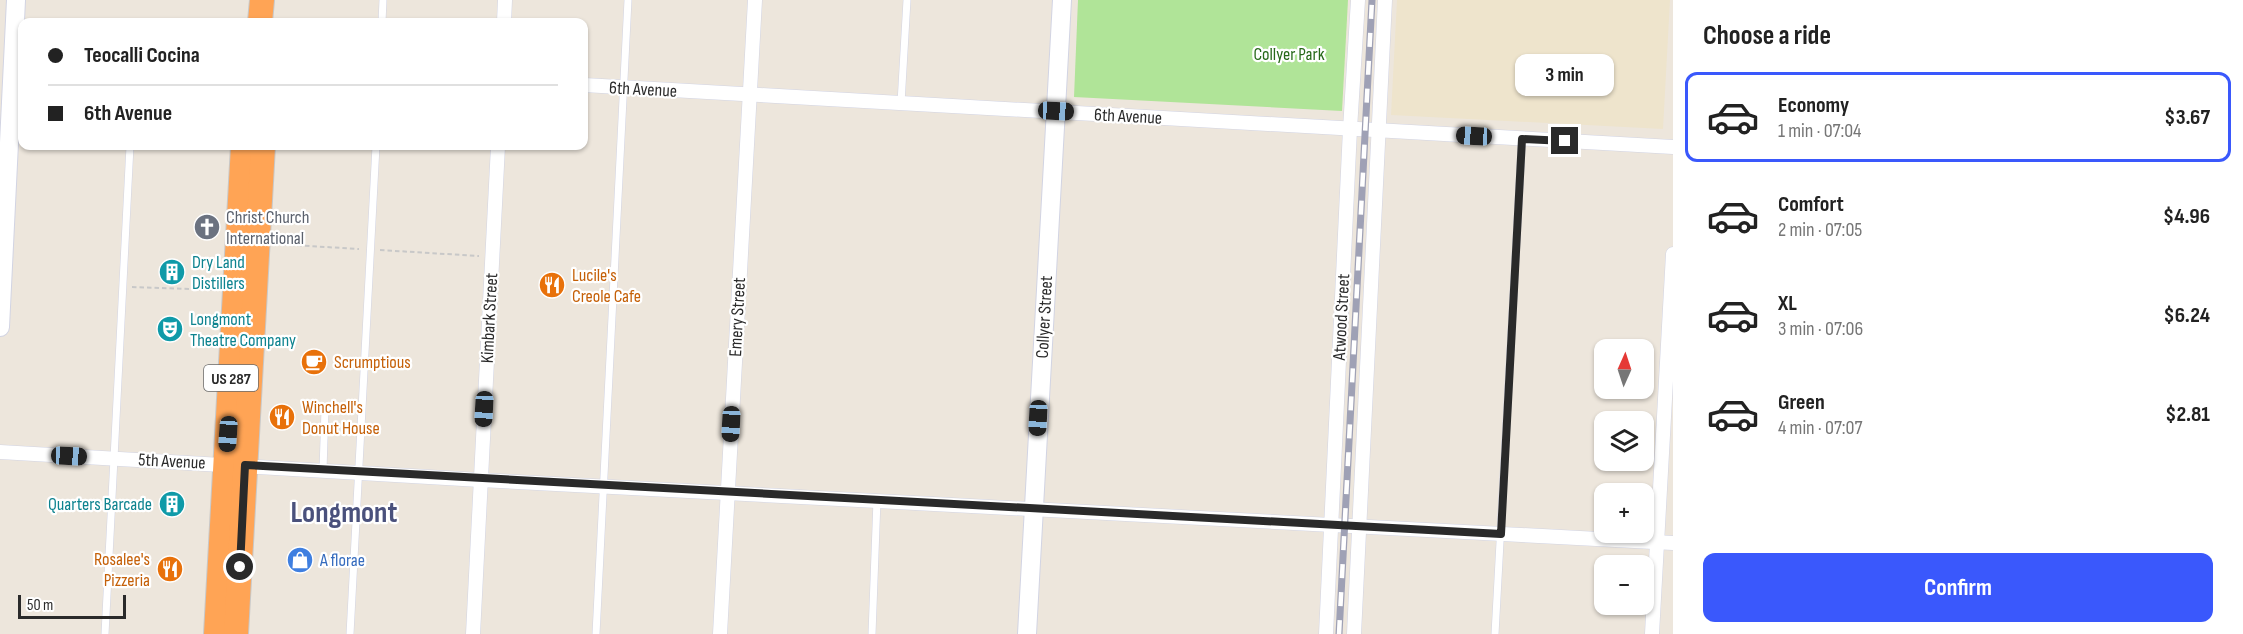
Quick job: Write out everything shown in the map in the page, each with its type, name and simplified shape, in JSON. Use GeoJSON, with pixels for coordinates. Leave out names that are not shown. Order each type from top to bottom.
{"type":"FeatureCollection","features":[{"type":"Feature","properties":{"kind":"highway"},"geometry":{"type":"LineString","coordinates":[[260,18],[262,0]]}},
{"type":"Feature","properties":{"kind":"highway","name":"US 287"},"geometry":{"type":"LineString","coordinates":[[236,634],[236,465],[243,150]]}},
{"type":"Feature","properties":{"kind":"highway","name":"US 287"},"geometry":{"type":"LineString","coordinates":[[216,634],[236,465],[263,150]]}},
{"type":"Feature","properties":{"kind":"street"},"geometry":{"type":"LineString","coordinates":[[0,327],[16,0]]}},
{"type":"Feature","properties":{"kind":"street"},"geometry":{"type":"LineString","coordinates":[[504,18],[505,0]]}},
{"type":"Feature","properties":{"kind":"street","name":"Emery Street"},"geometry":{"type":"LineString","coordinates":[[720,634],[755,0]]}},
{"type":"Feature","properties":{"kind":"street","name":"Collyer Street"},"geometry":{"type":"LineString","coordinates":[[1027,634],[1062,0]]}},
{"type":"Feature","properties":{"kind":"street","name":"Atwood Street"},"geometry":{"type":"LineString","coordinates":[[1326,634],[1358,0]]}},
{"type":"Feature","properties":{"kind":"street","name":"Atwood Street"},"geometry":{"type":"LineString","coordinates":[[1354,634],[1386,0]]}},
{"type":"Feature","properties":{"kind":"street","name":"6th Avenue"},"geometry":{"type":"LineString","coordinates":[[588,85],[1673,147]]}},
{"type":"Feature","properties":{"kind":"street","name":"Kimbark Street"},"geometry":{"type":"LineString","coordinates":[[473,634],[498,150]]}},
{"type":"Feature","properties":{"kind":"street"},"geometry":{"type":"LineString","coordinates":[[1652,634],[1673,254]]}},
{"type":"Feature","properties":{"kind":"street","name":"5th Avenue"},"geometry":{"type":"LineString","coordinates":[[0,452],[358,471],[480,480],[1673,543]]}},
{"type":"Feature","properties":{"kind":"lane"},"geometry":{"type":"LineString","coordinates":[[382,18],[383,0]]}},
{"type":"Feature","properties":{"kind":"lane"},"geometry":{"type":"LineString","coordinates":[[596,634],[628,0]]}},
{"type":"Feature","properties":{"kind":"lane"},"geometry":{"type":"LineString","coordinates":[[901,103],[907,0]]}},
{"type":"Feature","properties":{"kind":"lane"},"geometry":{"type":"LineString","coordinates":[[1495,634],[1522,139]]}},
{"type":"Feature","properties":{"kind":"lane"},"geometry":{"type":"LineString","coordinates":[[105,634],[130,150]]}},
{"type":"Feature","properties":{"kind":"lane"},"geometry":{"type":"LineString","coordinates":[[350,634],[375,150]]}},
{"type":"Feature","properties":{"kind":"lane"},"geometry":{"type":"LineString","coordinates":[[323,470],[325,409]]}},
{"type":"Feature","properties":{"kind":"lane"},"geometry":{"type":"LineString","coordinates":[[872,634],[877,500]]}},
{"type":"Feature","properties":{"kind":"path"},"geometry":{"type":"LineString","coordinates":[[123,286],[219,290]]}},
{"type":"Feature","properties":{"kind":"shaded area"},"geometry":{"type":"Polygon","coordinates":[[[1397,0],[1670,0],[1663,129],[1391,115],[1397,0]]]}},
{"type":"Feature","properties":{"kind":"green space","name":"Collyer Park"},"geometry":{"type":"Polygon","coordinates":[[[1078,0],[1348,0],[1342,111],[1074,97],[1078,0]]]}},
{"type":"Feature","properties":{"kind":"railway"},"geometry":{"type":"LineString","coordinates":[[1339,634],[1372,0]]}},
{"type":"Feature","properties":{"kind":"place","name":"Christ Church International"},"geometry":{"type":"Point","coordinates":[207,227]}},
{"type":"Feature","properties":{"kind":"place","name":"Dry Land Distillers"},"geometry":{"type":"Point","coordinates":[172,272]}},
{"type":"Feature","properties":{"kind":"place","name":"Lucile's Creole Cafe"},"geometry":{"type":"Point","coordinates":[552,285]}},
{"type":"Feature","properties":{"kind":"place","name":"Longmont Theatre Company"},"geometry":{"type":"Point","coordinates":[170,329]}},
{"type":"Feature","properties":{"kind":"place","name":"Scrumptious"},"geometry":{"type":"Point","coordinates":[314,362]}},
{"type":"Feature","properties":{"kind":"place","name":"Winchell's Donut House"},"geometry":{"type":"Point","coordinates":[282,417]}},
{"type":"Feature","properties":{"kind":"place","name":"Quarters Barcade"},"geometry":{"type":"Point","coordinates":[172,504]}},
{"type":"Feature","properties":{"kind":"place","name":"A florae"},"geometry":{"type":"Point","coordinates":[300,560]}},
{"type":"Feature","properties":{"kind":"place","name":"Rosalee's Pizzeria"},"geometry":{"type":"Point","coordinates":[170,569]}},
{"type":"Feature","properties":{"kind":"district","name":"Longmont"},"geometry":{"type":"Point","coordinates":[344,512]}},
{"type":"Feature","properties":{"kind":"route"},"geometry":{"type":"LineString","coordinates":[[240,567],[245,465],[480,480],[1501,534],[1522,139],[1565,141]]}}]}
